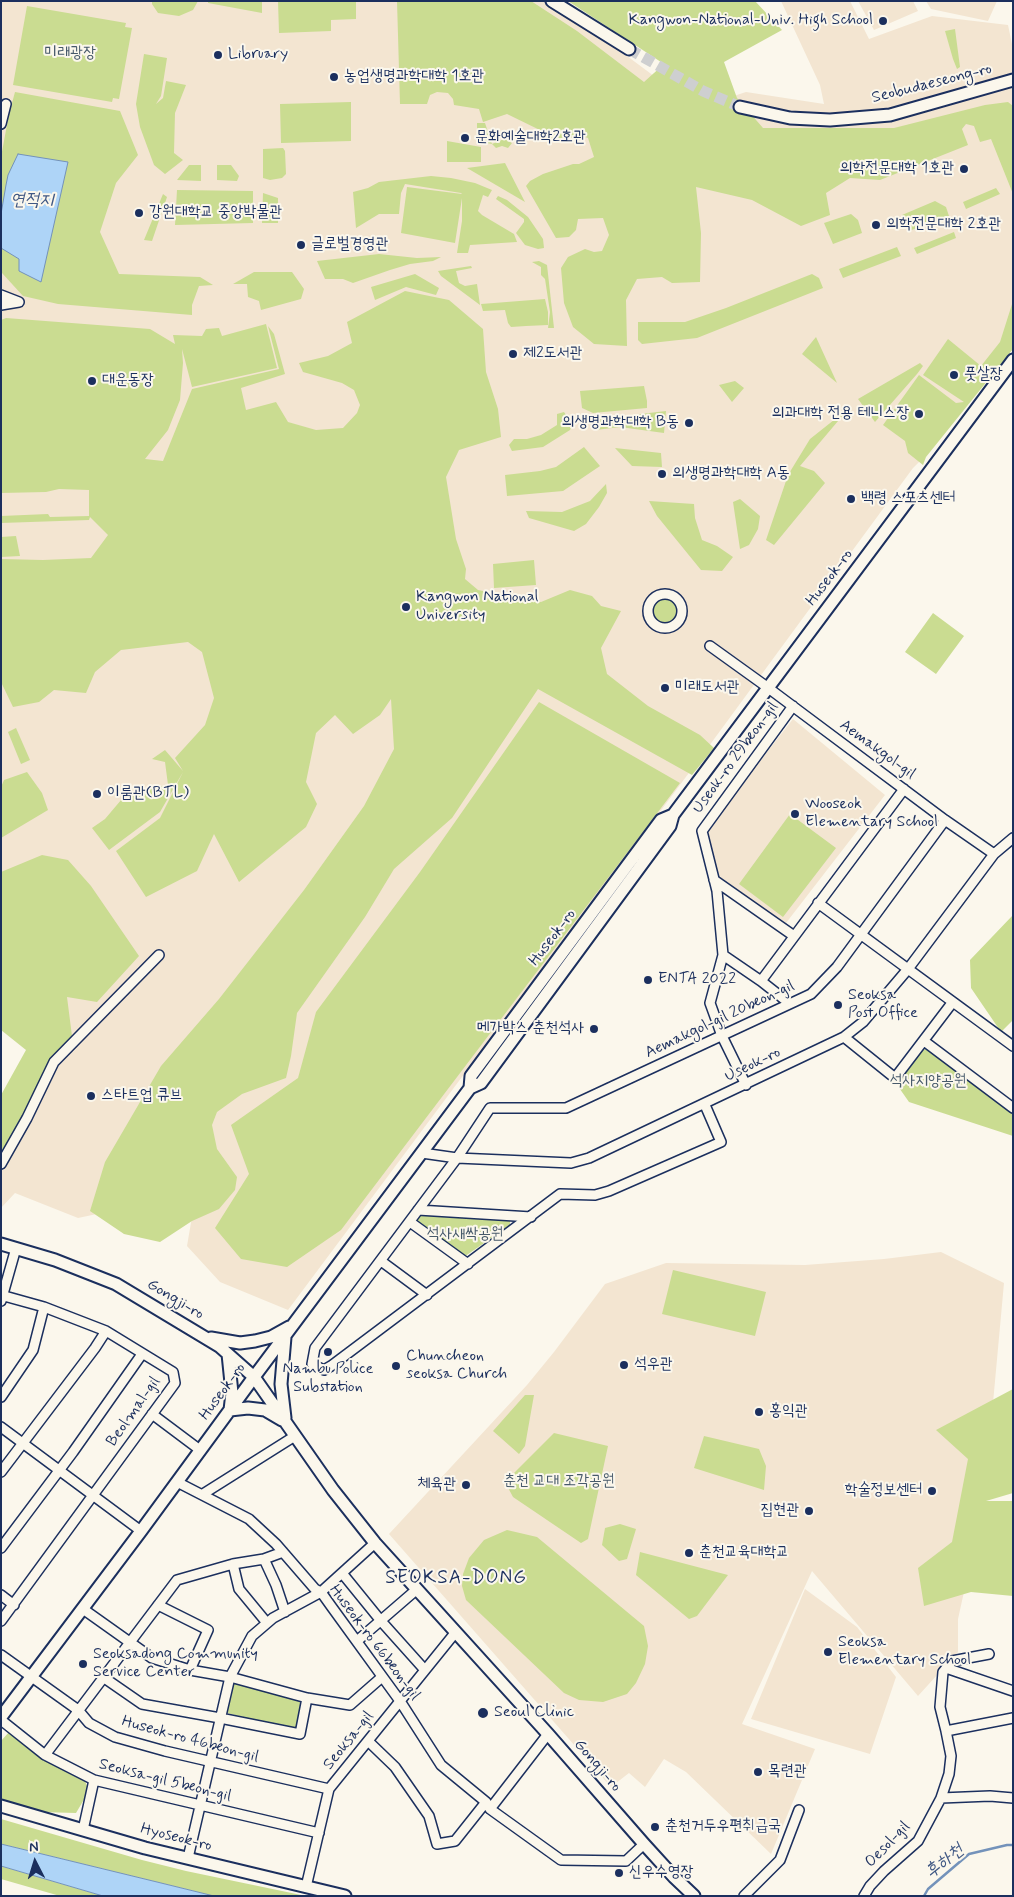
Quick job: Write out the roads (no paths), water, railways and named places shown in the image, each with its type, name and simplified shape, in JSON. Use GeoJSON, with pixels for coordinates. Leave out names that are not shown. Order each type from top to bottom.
{"type":"FeatureCollection","features":[{"type":"Feature","properties":{"kind":"street"},"geometry":{"type":"LineString","coordinates":[[552,1],[629,48]]}},
{"type":"Feature","properties":{"kind":"street","name":"Seobudaeseong-ro"},"geometry":{"type":"LineString","coordinates":[[740,107],[790,118],[830,120],[890,115],[1013,80]]}},
{"type":"Feature","properties":{"kind":"street"},"geometry":{"type":"LineString","coordinates":[[1,124],[6,104]]}},
{"type":"Feature","properties":{"kind":"street"},"geometry":{"type":"LineString","coordinates":[[1,295],[19,302],[1,305]]}},
{"type":"Feature","properties":{"kind":"street","name":"Huseok-ro"},"geometry":{"type":"LineString","coordinates":[[1,1718],[470,1088],[471,1076],[661,820],[672,815],[1013,360]]}},
{"type":"Feature","properties":{"kind":"street","name":"Aemakgol-gil"},"geometry":{"type":"LineString","coordinates":[[710,646],[945,820],[994,854]]}},
{"type":"Feature","properties":{"kind":"street","name":"Useok-ro 29beon-gil"},"geometry":{"type":"LineString","coordinates":[[746,1085],[722,1036],[710,1003],[724,955],[714,880],[702,830],[793,706]]}},
{"type":"Feature","properties":{"kind":"street"},"geometry":{"type":"LineString","coordinates":[[761,981],[904,789]]}},
{"type":"Feature","properties":{"kind":"street","name":"Aemakgol-gil 20beon-gil"},"geometry":{"type":"LineString","coordinates":[[457,1158],[490,1108],[566,1108],[810,994],[837,967],[945,820]]}},
{"type":"Feature","properties":{"kind":"street","name":"Useok-ro"},"geometry":{"type":"LineString","coordinates":[[422,1153],[457,1158],[571,1163],[589,1158],[705,1105],[844,1038],[863,1022],[908,969],[994,854],[1013,838]]}},
{"type":"Feature","properties":{"kind":"street"},"geometry":{"type":"LineString","coordinates":[[714,880],[794,936]]}},
{"type":"Feature","properties":{"kind":"street"},"geometry":{"type":"LineString","coordinates":[[818,903],[1013,1046]]}},
{"type":"Feature","properties":{"kind":"street"},"geometry":{"type":"LineString","coordinates":[[1,1164],[27,1118],[54,1062],[159,955]]}},
{"type":"Feature","properties":{"kind":"street"},"geometry":{"type":"LineString","coordinates":[[724,955],[788,1003]]}},
{"type":"Feature","properties":{"kind":"street"},"geometry":{"type":"LineString","coordinates":[[844,1038],[895,1078],[952,1003]]}},
{"type":"Feature","properties":{"kind":"street"},"geometry":{"type":"LineString","coordinates":[[924,1042],[1013,1108]]}},
{"type":"Feature","properties":{"kind":"street"},"geometry":{"type":"LineString","coordinates":[[457,1158],[315,1348],[312,1364],[324,1370],[330,1366],[560,1194],[595,1195],[609,1191],[721,1142],[705,1105]]}},
{"type":"Feature","properties":{"kind":"street"},"geometry":{"type":"LineString","coordinates":[[418,1210],[531,1216]]}},
{"type":"Feature","properties":{"kind":"street"},"geometry":{"type":"LineString","coordinates":[[410,1222],[468,1264]]}},
{"type":"Feature","properties":{"kind":"street","name":"Gongji-ro"},"geometry":{"type":"LineString","coordinates":[[1,1244],[56,1260],[116,1284],[203,1336],[228,1354],[254,1377],[333,1490],[375,1543],[548,1734],[644,1844],[694,1896]]}},
{"type":"Feature","properties":{"kind":"street"},"geometry":{"type":"LineString","coordinates":[[2,1297],[16,1248]]}},
{"type":"Feature","properties":{"kind":"street"},"geometry":{"type":"LineString","coordinates":[[381,1261],[427,1295]]}},
{"type":"Feature","properties":{"kind":"street","name":"Beolmal-gil"},"geometry":{"type":"LineString","coordinates":[[1,1620],[14,1605],[175,1383],[173,1372],[106,1331],[44,1307],[2,1297]]}},
{"type":"Feature","properties":{"kind":"street"},"geometry":{"type":"LineString","coordinates":[[1,1397],[33,1350],[44,1307]]}},
{"type":"Feature","properties":{"kind":"street"},"geometry":{"type":"LineString","coordinates":[[203,1336],[240,1343],[271,1337],[293,1325]]}},
{"type":"Feature","properties":{"kind":"street"},"geometry":{"type":"LineString","coordinates":[[1,1472],[106,1331]]}},
{"type":"Feature","properties":{"kind":"street"},"geometry":{"type":"LineString","coordinates":[[285,1336],[281,1384],[286,1422]]}},
{"type":"Feature","properties":{"kind":"street"},"geometry":{"type":"LineString","coordinates":[[1,1548],[59,1471],[142,1354]]}},
{"type":"Feature","properties":{"kind":"street"},"geometry":{"type":"LineString","coordinates":[[228,1354],[232,1393],[230,1410],[248,1408],[265,1410],[286,1422]]}},
{"type":"Feature","properties":{"kind":"street"},"geometry":{"type":"LineString","coordinates":[[152,1414],[200,1450]]}},
{"type":"Feature","properties":{"kind":"street"},"geometry":{"type":"LineString","coordinates":[[1,1427],[141,1532]]}},
{"type":"Feature","properties":{"kind":"street"},"geometry":{"type":"LineString","coordinates":[[203,1494],[295,1436]]}},
{"type":"Feature","properties":{"kind":"street","name":"Huseok-ro 66beon-gil"},"geometry":{"type":"LineString","coordinates":[[177,1482],[249,1519],[283,1552],[315,1589],[321,1592],[400,1701],[441,1765],[488,1806],[561,1860],[626,1861],[644,1844]]}},
{"type":"Feature","properties":{"kind":"street"},"geometry":{"type":"LineString","coordinates":[[188,1858],[230,1678],[252,1636],[285,1612],[321,1592],[375,1543]]}},
{"type":"Feature","properties":{"kind":"street"},"geometry":{"type":"LineString","coordinates":[[45,1755],[177,1580],[233,1564],[264,1559],[283,1552]]}},
{"type":"Feature","properties":{"kind":"street"},"geometry":{"type":"LineString","coordinates":[[264,1559],[276,1585],[285,1612]]}},
{"type":"Feature","properties":{"kind":"street"},"geometry":{"type":"LineString","coordinates":[[233,1564],[239,1590],[268,1623]]}},
{"type":"Feature","properties":{"kind":"street"},"geometry":{"type":"LineString","coordinates":[[342,1573],[424,1670]]}},
{"type":"Feature","properties":{"kind":"street"},"geometry":{"type":"LineString","coordinates":[[357,1642],[416,1590]]}},
{"type":"Feature","properties":{"kind":"street"},"geometry":{"type":"LineString","coordinates":[[1,1595],[14,1605]]}},
{"type":"Feature","properties":{"kind":"street"},"geometry":{"type":"LineString","coordinates":[[158,1605],[208,1630],[190,1670]]}},
{"type":"Feature","properties":{"kind":"street"},"geometry":{"type":"LineString","coordinates":[[83,1609],[152,1658],[190,1670],[230,1678],[307,1698],[350,1705],[382,1677]]}},
{"type":"Feature","properties":{"kind":"street","name":"Seoksa-gil"},"geometry":{"type":"LineString","coordinates":[[306,1887],[329,1789],[455,1633]]}},
{"type":"Feature","properties":{"kind":"street"},"geometry":{"type":"LineString","coordinates":[[989,1654],[952,1661],[946,1668],[1013,1691]]}},
{"type":"Feature","properties":{"kind":"street","name":"Huseok-ro 46beon-gil"},"geometry":{"type":"LineString","coordinates":[[1,1655],[78,1710],[89,1723],[116,1737],[210,1762],[329,1789]]}},
{"type":"Feature","properties":{"kind":"street","name":"Oesol-gil"},"geometry":{"type":"LineString","coordinates":[[864,1896],[870,1886],[884,1871],[918,1841],[941,1798],[949,1774],[951,1756],[940,1707],[946,1668]]}},
{"type":"Feature","properties":{"kind":"street"},"geometry":{"type":"LineString","coordinates":[[103,1677],[142,1704],[300,1734],[307,1698]]}},
{"type":"Feature","properties":{"kind":"street","name":"Seoksa-gil 5beon-gil"},"geometry":{"type":"LineString","coordinates":[[1,1718],[45,1755],[94,1780],[319,1833]]}},
{"type":"Feature","properties":{"kind":"street"},"geometry":{"type":"LineString","coordinates":[[946,1731],[1013,1718]]}},
{"type":"Feature","properties":{"kind":"street"},"geometry":{"type":"LineString","coordinates":[[368,1741],[395,1766],[429,1816],[437,1844],[455,1841],[488,1806],[548,1734]]}},
{"type":"Feature","properties":{"kind":"street"},"geometry":{"type":"LineString","coordinates":[[82,1830],[94,1780]]}},
{"type":"Feature","properties":{"kind":"street"},"geometry":{"type":"LineString","coordinates":[[941,1798],[990,1796],[1013,1798]]}},
{"type":"Feature","properties":{"kind":"street","name":"Hyoseok-ro"},"geometry":{"type":"LineString","coordinates":[[1,1806],[188,1858],[345,1896]]}},
{"type":"Feature","properties":{"kind":"street"},"geometry":{"type":"LineString","coordinates":[[744,1896],[780,1860],[798,1810]]}},
{"type":"Feature","properties":{"kind":"water","name":"연적지"},"geometry":{"type":"Polygon","coordinates":[[[18,154],[68,162],[41,282],[19,271],[19,259],[1,248],[1,214],[6,185],[8,175],[18,154]]]}},
{"type":"Feature","properties":{"kind":"water"},"geometry":{"type":"Polygon","coordinates":[[[1,1844],[214,1896],[103,1896],[1,1866],[1,1844]]]}},
{"type":"Feature","properties":{"kind":"waterway","name":"후하천"},"geometry":{"type":"LineString","coordinates":[[924,1896],[928,1889],[969,1854],[1013,1845]]}},
{"type":"Feature","properties":{"kind":"tunnel"},"geometry":{"type":"LineString","coordinates":[[629,49],[703,91],[740,107]]}},
{"type":"Feature","properties":{"kind":"place","name":"Kangwon-National-Univ. High School"},"geometry":{"type":"Point","coordinates":[883,21]}},
{"type":"Feature","properties":{"kind":"place","name":"Libruary"},"geometry":{"type":"Point","coordinates":[218,55]}},
{"type":"Feature","properties":{"kind":"place","name":"농업생명과학대학 1호관"},"geometry":{"type":"Point","coordinates":[334,77]}},
{"type":"Feature","properties":{"kind":"place","name":"문화예술대학2호관"},"geometry":{"type":"Point","coordinates":[465,138]}},
{"type":"Feature","properties":{"kind":"place","name":"의학전문대학 1호관"},"geometry":{"type":"Point","coordinates":[964,169]}},
{"type":"Feature","properties":{"kind":"place","name":"강원대학교 중앙박물관"},"geometry":{"type":"Point","coordinates":[139,213]}},
{"type":"Feature","properties":{"kind":"place","name":"의학전문대학 2호관"},"geometry":{"type":"Point","coordinates":[876,225]}},
{"type":"Feature","properties":{"kind":"place","name":"글로벌경영관"},"geometry":{"type":"Point","coordinates":[301,245]}},
{"type":"Feature","properties":{"kind":"place","name":"제2도서관"},"geometry":{"type":"Point","coordinates":[513,354]}},
{"type":"Feature","properties":{"kind":"place","name":"풋살장"},"geometry":{"type":"Point","coordinates":[954,375]}},
{"type":"Feature","properties":{"kind":"place","name":"대운동장"},"geometry":{"type":"Point","coordinates":[92,381]}},
{"type":"Feature","properties":{"kind":"place","name":"의과대학 전용 테니스장"},"geometry":{"type":"Point","coordinates":[919,414]}},
{"type":"Feature","properties":{"kind":"place","name":"의생명과학대학 B동"},"geometry":{"type":"Point","coordinates":[689,423]}},
{"type":"Feature","properties":{"kind":"place","name":"의생명과학대학 A동"},"geometry":{"type":"Point","coordinates":[662,474]}},
{"type":"Feature","properties":{"kind":"place","name":"백령 스포츠센터"},"geometry":{"type":"Point","coordinates":[851,499]}},
{"type":"Feature","properties":{"kind":"place","name":"Kangwon National University"},"geometry":{"type":"Point","coordinates":[406,607]}},
{"type":"Feature","properties":{"kind":"place","name":"미래도서관"},"geometry":{"type":"Point","coordinates":[665,688]}},
{"type":"Feature","properties":{"kind":"place","name":"이룸관(BTL)"},"geometry":{"type":"Point","coordinates":[97,794]}},
{"type":"Feature","properties":{"kind":"place","name":"Wooseok Elementary School"},"geometry":{"type":"Point","coordinates":[795,814]}},
{"type":"Feature","properties":{"kind":"place","name":"ENTA 2022"},"geometry":{"type":"Point","coordinates":[648,980]}},
{"type":"Feature","properties":{"kind":"place","name":"Seoksa Post Office"},"geometry":{"type":"Point","coordinates":[838,1005]}},
{"type":"Feature","properties":{"kind":"place","name":"메가박스 춘천석사"},"geometry":{"type":"Point","coordinates":[594,1029]}},
{"type":"Feature","properties":{"kind":"place","name":"스타트업 큐브"},"geometry":{"type":"Point","coordinates":[91,1096]}},
{"type":"Feature","properties":{"kind":"place","name":"Nambu Police Substation"},"geometry":{"type":"Point","coordinates":[328,1352]}},
{"type":"Feature","properties":{"kind":"place","name":"석우관"},"geometry":{"type":"Point","coordinates":[624,1365]}},
{"type":"Feature","properties":{"kind":"place","name":"Chuncheon seoksa Church"},"geometry":{"type":"Point","coordinates":[396,1366]}},
{"type":"Feature","properties":{"kind":"place","name":"홍익관"},"geometry":{"type":"Point","coordinates":[759,1412]}},
{"type":"Feature","properties":{"kind":"place","name":"체육관"},"geometry":{"type":"Point","coordinates":[466,1485]}},
{"type":"Feature","properties":{"kind":"place","name":"학술정보센터"},"geometry":{"type":"Point","coordinates":[932,1491]}},
{"type":"Feature","properties":{"kind":"place","name":"집현관"},"geometry":{"type":"Point","coordinates":[809,1511]}},
{"type":"Feature","properties":{"kind":"place","name":"춘천교육대학교"},"geometry":{"type":"Point","coordinates":[689,1553]}},
{"type":"Feature","properties":{"kind":"place","name":"Seoksa Elementary School"},"geometry":{"type":"Point","coordinates":[828,1652]}},
{"type":"Feature","properties":{"kind":"place","name":"Seoksadong Community Service Center"},"geometry":{"type":"Point","coordinates":[83,1664]}},
{"type":"Feature","properties":{"kind":"place","name":"Seoul Clinic"},"geometry":{"type":"Point","coordinates":[483,1713]}},
{"type":"Feature","properties":{"kind":"place","name":"목련관"},"geometry":{"type":"Point","coordinates":[758,1772]}},
{"type":"Feature","properties":{"kind":"place","name":"춘천거두우편취급국"},"geometry":{"type":"Point","coordinates":[655,1827]}},
{"type":"Feature","properties":{"kind":"place","name":"신우수영장"},"geometry":{"type":"Point","coordinates":[619,1873]}},
{"type":"Feature","properties":{"kind":"district","name":"SEOKSA-DONG"},"geometry":{"type":"Point","coordinates":[456,1579]}},
{"type":"Feature","properties":{"kind":"park label","name":"미래광장"},"geometry":{"type":"Point","coordinates":[70,54]}},
{"type":"Feature","properties":{"kind":"park label","name":"석사지양공원"},"geometry":{"type":"Point","coordinates":[928,1082]}},
{"type":"Feature","properties":{"kind":"park label","name":"석사새싹공원"},"geometry":{"type":"Point","coordinates":[465,1235]}},
{"type":"Feature","properties":{"kind":"park label","name":"춘천 교대 조각공원"},"geometry":{"type":"Point","coordinates":[559,1482]}}]}
